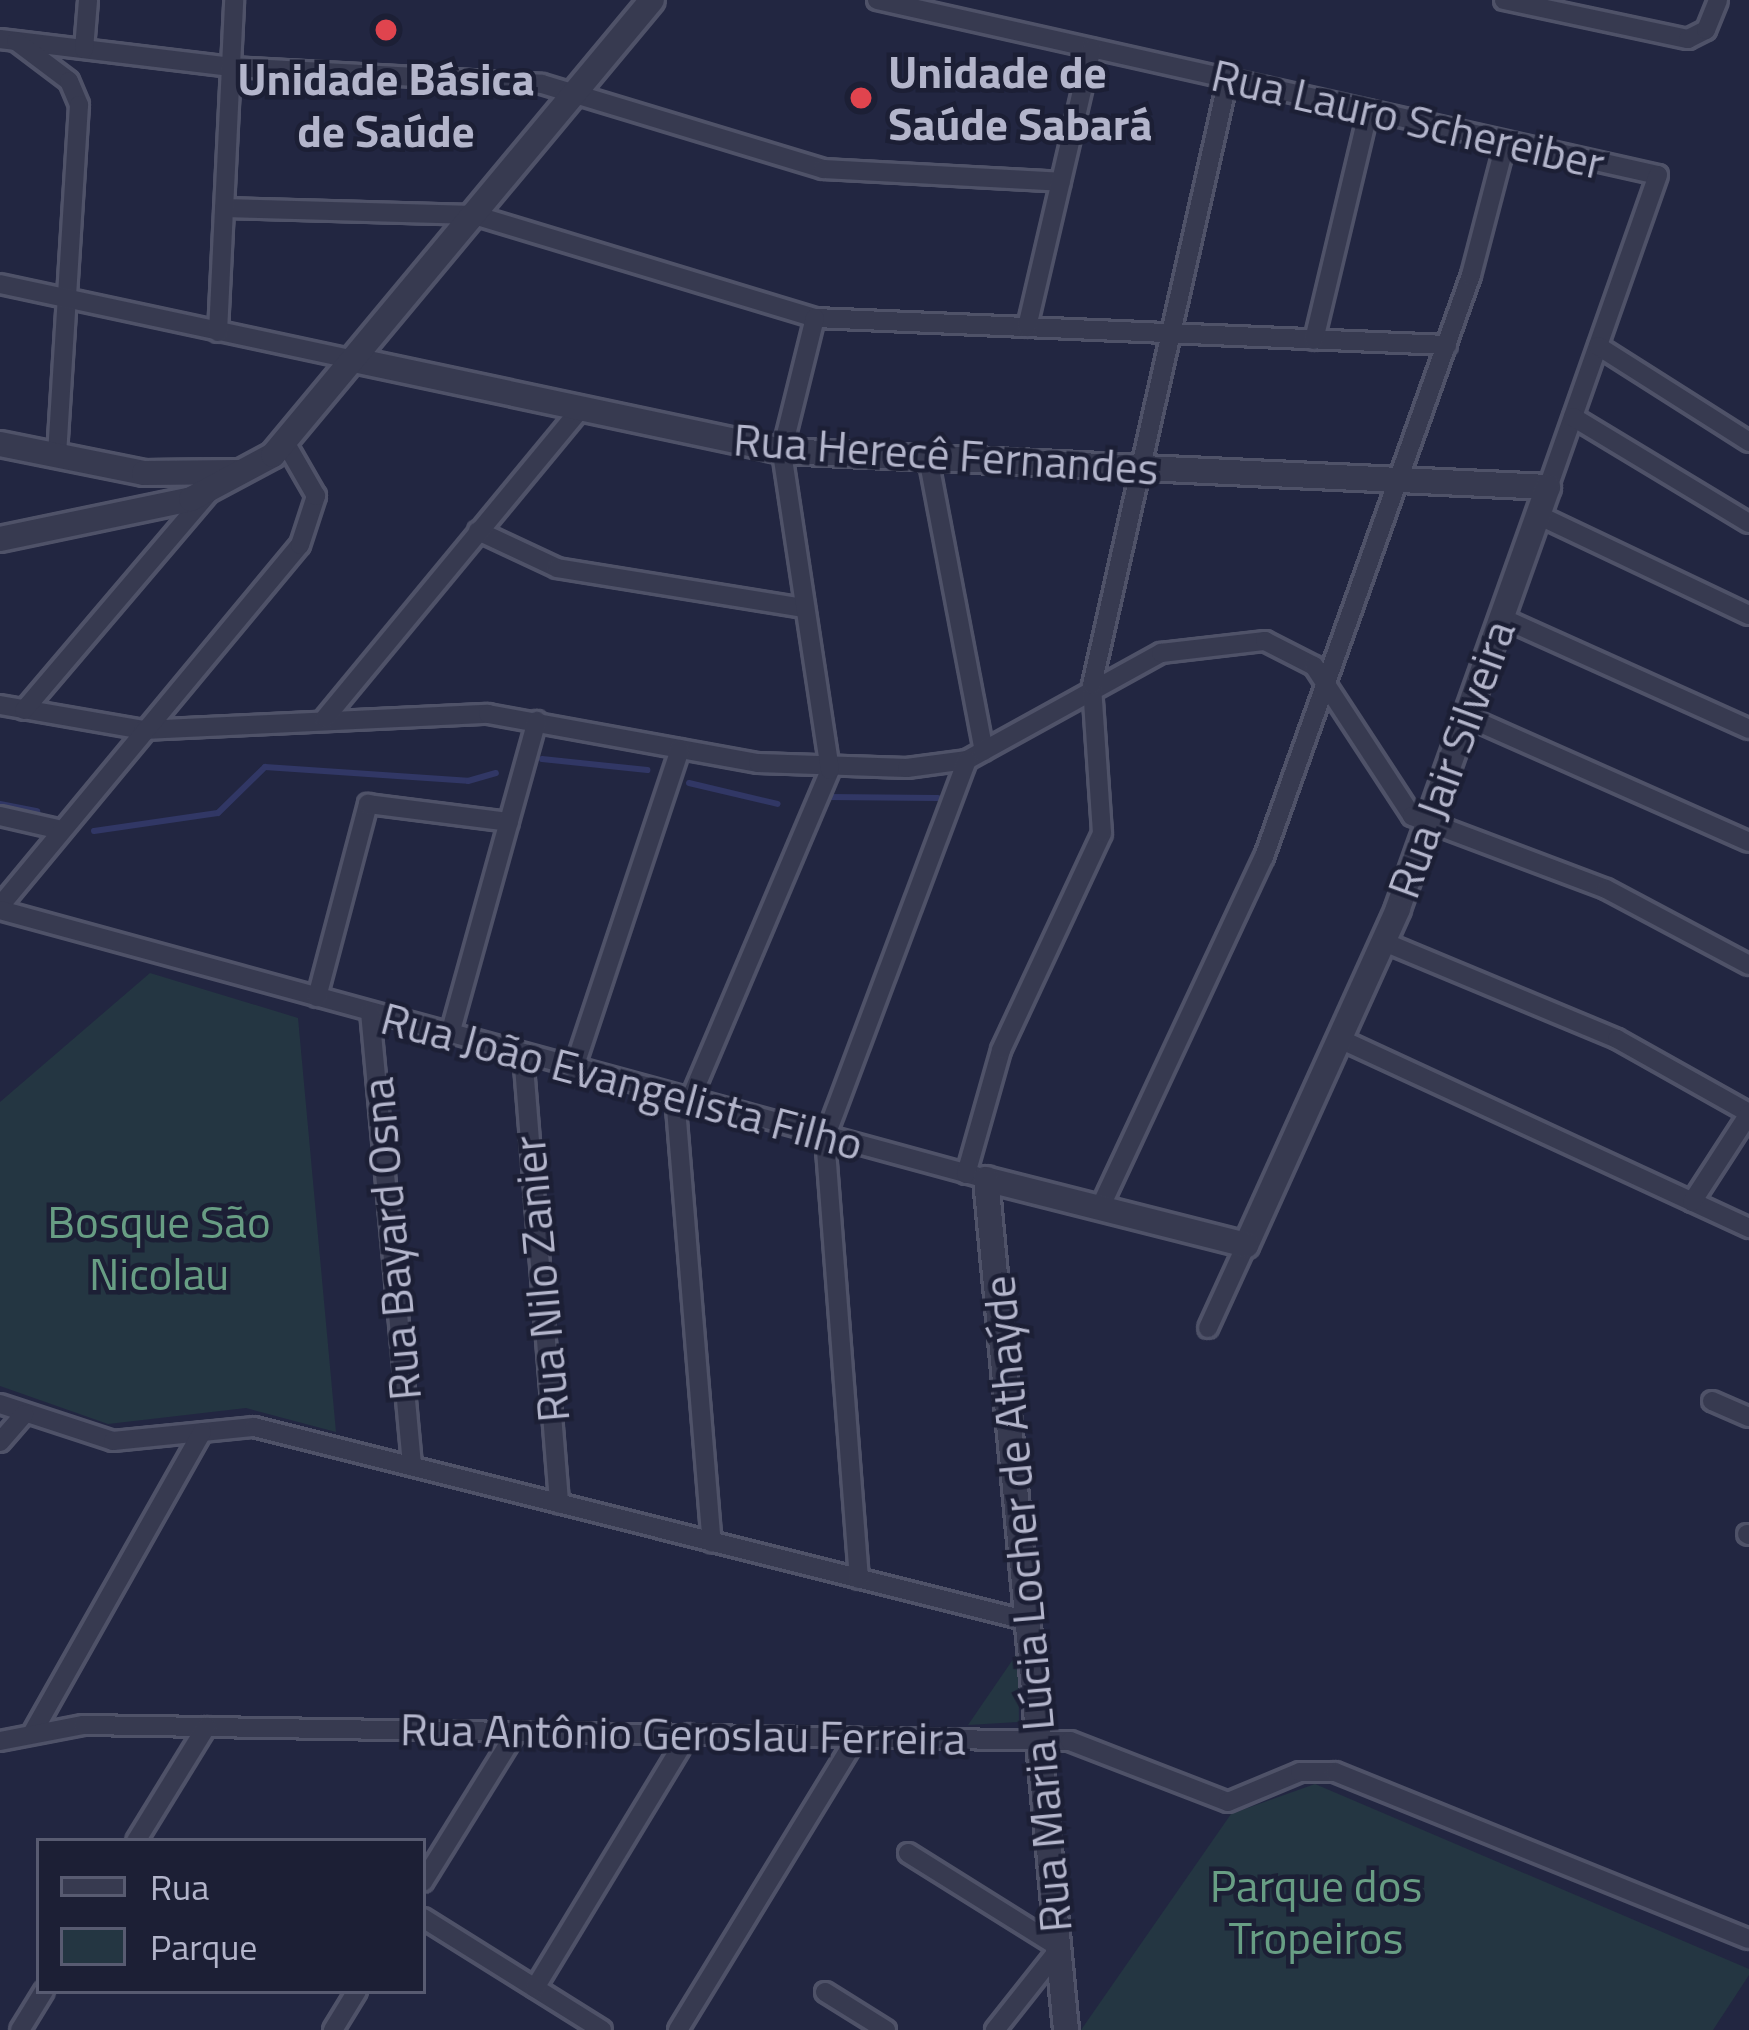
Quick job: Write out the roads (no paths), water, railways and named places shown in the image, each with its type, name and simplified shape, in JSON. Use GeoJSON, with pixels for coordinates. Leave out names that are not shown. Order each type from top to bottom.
{"type":"FeatureCollection","features":[{"type":"Feature","properties":{"kind":"street"},"geometry":{"type":"LineString","coordinates":[[84,49],[88,0]]}},
{"type":"Feature","properties":{"kind":"street"},"geometry":{"type":"LineString","coordinates":[[218,332],[234,0]]}},
{"type":"Feature","properties":{"kind":"street"},"geometry":{"type":"LineString","coordinates":[[0,539],[208,494],[248,472],[285,442],[652,0]]}},
{"type":"Feature","properties":{"kind":"street","name":"Rua Lauro Schereiber"},"geometry":{"type":"LineString","coordinates":[[878,0],[1658,175]]}},
{"type":"Feature","properties":{"kind":"street"},"geometry":{"type":"LineString","coordinates":[[1504,0],[1688,39],[1706,30],[1718,0]]}},
{"type":"Feature","properties":{"kind":"street"},"geometry":{"type":"LineString","coordinates":[[8,40],[231,67],[576,92],[823,169],[1060,182]]}},
{"type":"Feature","properties":{"kind":"street"},"geometry":{"type":"LineString","coordinates":[[8,40],[69,81],[79,105],[71,300],[57,457]]}},
{"type":"Feature","properties":{"kind":"street"},"geometry":{"type":"LineString","coordinates":[[1027,327],[1091,48]]}},
{"type":"Feature","properties":{"kind":"street"},"geometry":{"type":"LineString","coordinates":[[976,1176],[1000,1050],[1102,833],[1091,685],[1228,79]]}},
{"type":"Feature","properties":{"kind":"street"},"geometry":{"type":"LineString","coordinates":[[1314,340],[1369,110]]}},
{"type":"Feature","properties":{"kind":"street"},"geometry":{"type":"LineString","coordinates":[[1100,1208],[1264,857],[1447,345],[1506,141]]}},
{"type":"Feature","properties":{"kind":"street","name":"Rua Jair Silveira"},"geometry":{"type":"LineString","coordinates":[[1208,1328],[1384,942],[1658,175]]}},
{"type":"Feature","properties":{"kind":"street"},"geometry":{"type":"LineString","coordinates":[[224,208],[474,214],[815,318],[1447,345]]}},
{"type":"Feature","properties":{"kind":"street","name":"Rua Herecê Fernandes"},"geometry":{"type":"LineString","coordinates":[[0,284],[782,451],[1548,487]]}},
{"type":"Feature","properties":{"kind":"street"},"geometry":{"type":"LineString","coordinates":[[712,1542],[682,1098],[830,770],[782,451],[815,318]]}},
{"type":"Feature","properties":{"kind":"street"},"geometry":{"type":"LineString","coordinates":[[1598,346],[1749,442]]}},
{"type":"Feature","properties":{"kind":"street"},"geometry":{"type":"LineString","coordinates":[[325,718],[580,410]]}},
{"type":"Feature","properties":{"kind":"street"},"geometry":{"type":"LineString","coordinates":[[1573,418],[1749,523]]}},
{"type":"Feature","properties":{"kind":"street"},"geometry":{"type":"LineString","coordinates":[[0,908],[57,829],[311,526],[316,496],[285,442]]}},
{"type":"Feature","properties":{"kind":"street"},"geometry":{"type":"LineString","coordinates":[[0,444],[158,475],[248,472]]}},
{"type":"Feature","properties":{"kind":"street"},"geometry":{"type":"LineString","coordinates":[[859,1579],[825,1138],[975,755],[928,458]]}},
{"type":"Feature","properties":{"kind":"street"},"geometry":{"type":"LineString","coordinates":[[24,710],[208,494]]}},
{"type":"Feature","properties":{"kind":"street"},"geometry":{"type":"LineString","coordinates":[[1538,515],[1749,615]]}},
{"type":"Feature","properties":{"kind":"street"},"geometry":{"type":"LineString","coordinates":[[478,531],[557,568],[805,608]]}},
{"type":"Feature","properties":{"kind":"street"},"geometry":{"type":"LineString","coordinates":[[1502,618],[1749,729]]}},
{"type":"Feature","properties":{"kind":"street"},"geometry":{"type":"LineString","coordinates":[[0,705],[143,730],[325,718],[537,721],[680,749],[830,770],[975,755],[1091,685],[1224,638],[1279,645],[1324,680],[1407,810],[1606,889],[1749,965]]}},
{"type":"Feature","properties":{"kind":"street"},"geometry":{"type":"LineString","coordinates":[[1467,717],[1749,842]]}},
{"type":"Feature","properties":{"kind":"street"},"geometry":{"type":"LineString","coordinates":[[450,1034],[537,721]]}},
{"type":"Feature","properties":{"kind":"street"},"geometry":{"type":"LineString","coordinates":[[574,1068],[680,749]]}},
{"type":"Feature","properties":{"kind":"street"},"geometry":{"type":"LineString","coordinates":[[317,998],[368,804],[509,822]]}},
{"type":"Feature","properties":{"kind":"street"},"geometry":{"type":"LineString","coordinates":[[0,816],[57,829]]}},
{"type":"Feature","properties":{"kind":"street","name":"Rua João Evangelista Filho"},"geometry":{"type":"LineString","coordinates":[[0,908],[825,1138],[1246,1245]]}},
{"type":"Feature","properties":{"kind":"street"},"geometry":{"type":"LineString","coordinates":[[1384,942],[1617,1040],[1749,1114],[1692,1202]]}},
{"type":"Feature","properties":{"kind":"street","name":"Rua Bayard Osna"},"geometry":{"type":"LineString","coordinates":[[370,1012],[412,1466]]}},
{"type":"Feature","properties":{"kind":"street"},"geometry":{"type":"LineString","coordinates":[[1340,1039],[1749,1228]]}},
{"type":"Feature","properties":{"kind":"street","name":"Rua Nilo Zanier"},"geometry":{"type":"LineString","coordinates":[[523,1054],[559,1504]]}},
{"type":"Feature","properties":{"kind":"street","name":"Rua Maria Lúcia Locher de Athaýde"},"geometry":{"type":"LineString","coordinates":[[976,1176],[1029,1621],[1066,2030]]}},
{"type":"Feature","properties":{"kind":"street"},"geometry":{"type":"LineString","coordinates":[[1712,1401],[1749,1418]]}},
{"type":"Feature","properties":{"kind":"street"},"geometry":{"type":"LineString","coordinates":[[0,1404],[113,1441],[243,1425],[1029,1621]]}},
{"type":"Feature","properties":{"kind":"street"},"geometry":{"type":"LineString","coordinates":[[0,1442],[24,1414]]}},
{"type":"Feature","properties":{"kind":"street"},"geometry":{"type":"LineString","coordinates":[[33,1732],[202,1432]]}},
{"type":"Feature","properties":{"kind":"street"},"geometry":{"type":"LineString","coordinates":[[138,1838],[206,1727]]}},
{"type":"Feature","properties":{"kind":"street","name":"Rua Antônio Geroslau Ferreira"},"geometry":{"type":"LineString","coordinates":[[0,1741],[33,1732],[206,1727],[1040,1739],[1087,1745],[1228,1802],[1300,1772],[1335,1772],[1749,1939]]}},
{"type":"Feature","properties":{"kind":"street"},"geometry":{"type":"LineString","coordinates":[[426,1877],[516,1732]]}},
{"type":"Feature","properties":{"kind":"street"},"geometry":{"type":"LineString","coordinates":[[535,1988],[689,1734]]}},
{"type":"Feature","properties":{"kind":"street"},"geometry":{"type":"LineString","coordinates":[[678,2030],[857,1737]]}},
{"type":"Feature","properties":{"kind":"street"},"geometry":{"type":"LineString","coordinates":[[908,1853],[1060,1948],[995,2030]]}},
{"type":"Feature","properties":{"kind":"street"},"geometry":{"type":"LineString","coordinates":[[426,1920],[602,2030]]}},
{"type":"Feature","properties":{"kind":"street"},"geometry":{"type":"LineString","coordinates":[[825,1992],[886,2030]]}},
{"type":"Feature","properties":{"kind":"street"},"geometry":{"type":"LineString","coordinates":[[20,2030],[42,1994]]}},
{"type":"Feature","properties":{"kind":"street"},"geometry":{"type":"LineString","coordinates":[[333,2030],[355,1994]]}},
{"type":"Feature","properties":{"kind":"waterway"},"geometry":{"type":"LineString","coordinates":[[542,759],[647,770]]}},
{"type":"Feature","properties":{"kind":"waterway"},"geometry":{"type":"LineString","coordinates":[[94,831],[218,813],[265,767],[468,781],[496,773]]}},
{"type":"Feature","properties":{"kind":"waterway"},"geometry":{"type":"LineString","coordinates":[[689,783],[778,804]]}},
{"type":"Feature","properties":{"kind":"waterway"},"geometry":{"type":"LineString","coordinates":[[828,797],[938,798]]}},
{"type":"Feature","properties":{"kind":"waterway"},"geometry":{"type":"LineString","coordinates":[[0,804],[37,811]]}},
{"type":"Feature","properties":{"kind":"place","name":"Unidade Básica de Saúde"},"geometry":{"type":"Point","coordinates":[386,30]}},
{"type":"Feature","properties":{"kind":"place","name":"Unidade de Saúde Sabará"},"geometry":{"type":"Point","coordinates":[861,98]}},
{"type":"Feature","properties":{"kind":"park label","name":"Bosque São Nicolau"},"geometry":{"type":"Point","coordinates":[159,1248]}},
{"type":"Feature","properties":{"kind":"park label","name":"Parque dos Tropeiros"},"geometry":{"type":"Point","coordinates":[1316,1912]}}]}
